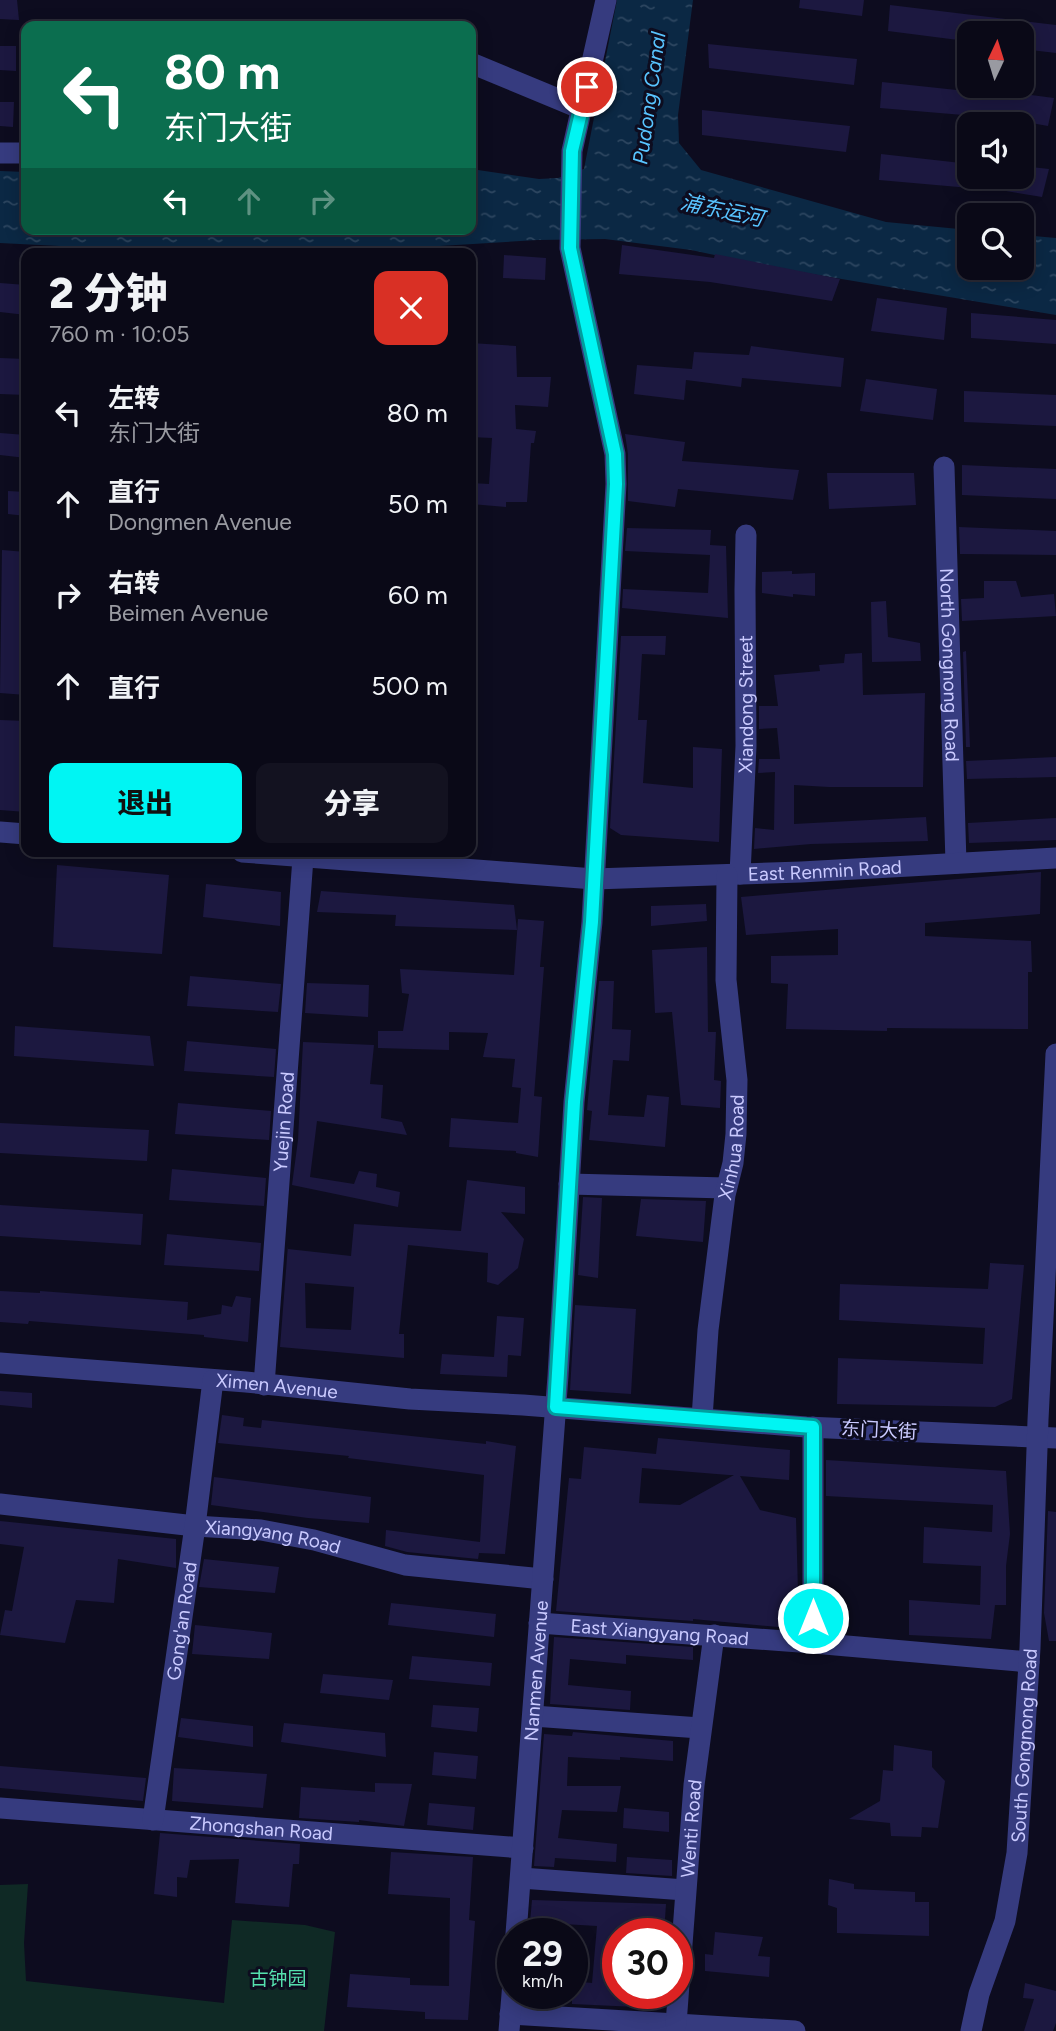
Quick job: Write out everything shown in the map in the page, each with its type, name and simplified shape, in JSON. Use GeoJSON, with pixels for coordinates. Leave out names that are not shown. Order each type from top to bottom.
{"type":"FeatureCollection","features":[{"type":"Feature","properties":{"kind":"street","name":"Nanmen Avenue"},"geometry":{"type":"LineString","coordinates":[[517,1918],[556,1407],[569,1184],[594,879],[615,463],[570,248],[571,161],[606,0]]}},
{"type":"Feature","properties":{"kind":"street"},"geometry":{"type":"LineString","coordinates":[[476,65],[582,109]]}},
{"type":"Feature","properties":{"kind":"street"},"geometry":{"type":"LineString","coordinates":[[0,153],[21,153]]}},
{"type":"Feature","properties":{"kind":"street","name":"North Gongnong Road"},"geometry":{"type":"LineString","coordinates":[[944,467],[956,863]]}},
{"type":"Feature","properties":{"kind":"street","name":"Xiandong Street"},"geometry":{"type":"LineString","coordinates":[[734,874],[746,746],[746,535]]}},
{"type":"Feature","properties":{"kind":"street"},"geometry":{"type":"LineString","coordinates":[[0,832],[21,834]]}},
{"type":"Feature","properties":{"kind":"street","name":"East Renmin Road"},"geometry":{"type":"LineString","coordinates":[[286,857],[415,859],[594,879],[1056,858]]}},
{"type":"Feature","properties":{"kind":"street","name":"Yuejin Road"},"geometry":{"type":"LineString","coordinates":[[264,1385],[303,859]]}},
{"type":"Feature","properties":{"kind":"street","name":"Xinhua Road"},"geometry":{"type":"LineString","coordinates":[[702,1418],[708,1330],[726,1188],[734,1153],[737,1080],[726,981],[734,874]]}},
{"type":"Feature","properties":{"kind":"street","name":"South Gongnong Road"},"geometry":{"type":"LineString","coordinates":[[971,2031],[979,1994],[1005,1921],[1015,1877],[1047,1438],[1056,1054]]}},
{"type":"Feature","properties":{"kind":"street"},"geometry":{"type":"LineString","coordinates":[[569,1184],[726,1188]]}},
{"type":"Feature","properties":{"kind":"street","name":"Ximen Avenue"},"geometry":{"type":"LineString","coordinates":[[0,1363],[410,1399],[702,1418]]}},
{"type":"Feature","properties":{"kind":"street","name":"Gong'an Road"},"geometry":{"type":"LineString","coordinates":[[153,1820],[213,1380]]}},
{"type":"Feature","properties":{"kind":"street","name":"东门大街"},"geometry":{"type":"LineString","coordinates":[[702,1418],[813,1427],[1047,1438]]}},
{"type":"Feature","properties":{"kind":"street"},"geometry":{"type":"LineString","coordinates":[[813,1427],[813,1643]]}},
{"type":"Feature","properties":{"kind":"street","name":"Xiangyang Road"},"geometry":{"type":"LineString","coordinates":[[0,1504],[287,1534],[419,1568],[543,1579]]}},
{"type":"Feature","properties":{"kind":"street","name":"East Xiangyang Road"},"geometry":{"type":"LineString","coordinates":[[540,1623],[1029,1662]]}},
{"type":"Feature","properties":{"kind":"street","name":"Wenti Road"},"geometry":{"type":"LineString","coordinates":[[676,2024],[700,1728],[714,1635]]}},
{"type":"Feature","properties":{"kind":"street"},"geometry":{"type":"LineString","coordinates":[[533,1716],[700,1728]]}},
{"type":"Feature","properties":{"kind":"street","name":"Zhongshan Road"},"geometry":{"type":"LineString","coordinates":[[0,1808],[523,1848]]}},
{"type":"Feature","properties":{"kind":"street"},"geometry":{"type":"LineString","coordinates":[[520,1878],[685,1890]]}},
{"type":"Feature","properties":{"kind":"street"},"geometry":{"type":"LineString","coordinates":[[510,2023],[676,2024],[795,2031]]}},
{"type":"Feature","properties":{"kind":"green space","name":"古钟园"},"geometry":{"type":"Polygon","coordinates":[[[28,1884],[24,1943],[26,1981],[224,2003],[232,1920],[305,1925],[335,1932],[324,2031],[0,2031],[0,1885],[28,1884]]]}},
{"type":"Feature","properties":{"kind":"water"},"geometry":{"type":"Polygon","coordinates":[[[617,0],[693,0],[678,115],[679,143],[701,170],[886,222],[957,229],[957,280],[1034,280],[1034,236],[1056,238],[1056,315],[776,268],[691,250],[605,239],[405,248],[100,248],[0,243],[0,171],[21,172],[21,235],[476,235],[476,170],[539,179],[558,178],[584,169],[617,0]]]}},
{"type":"Feature","properties":{"kind":"building"},"geometry":{"type":"Polygon","coordinates":[[[0,0],[17,0],[19,20],[0,19],[0,0]]]}},
{"type":"Feature","properties":{"kind":"building"},"geometry":{"type":"Polygon","coordinates":[[[800,0],[864,0],[862,16],[799,8],[800,0]]]}},
{"type":"Feature","properties":{"kind":"building"},"geometry":{"type":"Polygon","coordinates":[[[890,5],[1023,21],[957,21],[957,40],[888,31],[890,5]]]}},
{"type":"Feature","properties":{"kind":"building"},"geometry":{"type":"Polygon","coordinates":[[[1034,22],[1056,25],[1056,53],[1034,50],[1034,22]]]}},
{"type":"Feature","properties":{"kind":"building"},"geometry":{"type":"Polygon","coordinates":[[[708,44],[857,59],[854,85],[709,68],[708,44]]]}},
{"type":"Feature","properties":{"kind":"building"},"geometry":{"type":"Polygon","coordinates":[[[0,46],[16,46],[16,71],[0,70],[0,46]]]}},
{"type":"Feature","properties":{"kind":"building"},"geometry":{"type":"Polygon","coordinates":[[[882,82],[957,90],[957,98],[1034,98],[1034,95],[1054,98],[1048,126],[1034,124],[1034,112],[957,112],[957,114],[880,108],[882,82]]]}},
{"type":"Feature","properties":{"kind":"building"},"geometry":{"type":"Polygon","coordinates":[[[0,102],[14,102],[13,127],[0,126],[0,102]]]}},
{"type":"Feature","properties":{"kind":"building"},"geometry":{"type":"Polygon","coordinates":[[[702,110],[850,126],[846,152],[702,135],[702,110]]]}},
{"type":"Feature","properties":{"kind":"building"},"geometry":{"type":"Polygon","coordinates":[[[881,154],[957,163],[957,187],[879,180],[881,154]]]}},
{"type":"Feature","properties":{"kind":"building"},"geometry":{"type":"Polygon","coordinates":[[[1034,167],[1049,169],[1042,197],[994,189],[1034,189],[1034,167]]]}},
{"type":"Feature","properties":{"kind":"building"},"geometry":{"type":"Polygon","coordinates":[[[622,245],[714,258],[715,254],[840,279],[832,301],[710,282],[619,274],[622,245]]]}},
{"type":"Feature","properties":{"kind":"building"},"geometry":{"type":"Polygon","coordinates":[[[504,255],[546,258],[545,280],[503,278],[504,255]]]}},
{"type":"Feature","properties":{"kind":"building"},"geometry":{"type":"Polygon","coordinates":[[[0,283],[21,285],[21,314],[0,312],[0,283]]]}},
{"type":"Feature","properties":{"kind":"building"},"geometry":{"type":"Polygon","coordinates":[[[877,298],[947,308],[944,340],[871,331],[877,298]]]}},
{"type":"Feature","properties":{"kind":"building"},"geometry":{"type":"Polygon","coordinates":[[[971,313],[1056,320],[1056,344],[971,338],[971,313]]]}},
{"type":"Feature","properties":{"kind":"building"},"geometry":{"type":"Polygon","coordinates":[[[476,343],[516,346],[517,377],[551,377],[548,407],[515,405],[516,429],[536,431],[534,443],[531,443],[527,502],[506,502],[506,507],[476,504],[476,483],[489,484],[492,438],[476,437],[476,343]]]}},
{"type":"Feature","properties":{"kind":"building"},"geometry":{"type":"Polygon","coordinates":[[[751,346],[844,358],[841,387],[742,378],[741,387],[686,380],[684,400],[634,394],[637,365],[692,369],[694,352],[749,355],[751,346]]]}},
{"type":"Feature","properties":{"kind":"building"},"geometry":{"type":"Polygon","coordinates":[[[0,358],[21,359],[21,395],[0,394],[0,358]]]}},
{"type":"Feature","properties":{"kind":"building"},"geometry":{"type":"Polygon","coordinates":[[[866,379],[937,389],[933,420],[860,411],[866,379]]]}},
{"type":"Feature","properties":{"kind":"building"},"geometry":{"type":"Polygon","coordinates":[[[964,391],[1056,395],[1056,426],[964,422],[964,391]]]}},
{"type":"Feature","properties":{"kind":"building"},"geometry":{"type":"Polygon","coordinates":[[[0,433],[21,435],[21,457],[0,455],[0,433]]]}},
{"type":"Feature","properties":{"kind":"building"},"geometry":{"type":"Polygon","coordinates":[[[625,434],[685,442],[682,461],[799,470],[793,500],[678,489],[675,507],[628,501],[628,454],[625,434]]]}},
{"type":"Feature","properties":{"kind":"building"},"geometry":{"type":"Polygon","coordinates":[[[962,465],[1056,469],[1056,499],[962,495],[962,465]]]}},
{"type":"Feature","properties":{"kind":"building"},"geometry":{"type":"Polygon","coordinates":[[[827,473],[914,473],[916,505],[829,509],[827,473]]]}},
{"type":"Feature","properties":{"kind":"building"},"geometry":{"type":"Polygon","coordinates":[[[8,491],[21,492],[21,515],[8,514],[8,491]]]}},
{"type":"Feature","properties":{"kind":"building"},"geometry":{"type":"Polygon","coordinates":[[[959,527],[1056,531],[1056,555],[960,554],[959,527]]]}},
{"type":"Feature","properties":{"kind":"building"},"geometry":{"type":"Polygon","coordinates":[[[627,528],[711,530],[710,545],[726,546],[728,618],[622,608],[623,589],[708,593],[710,555],[625,551],[627,528]]]}},
{"type":"Feature","properties":{"kind":"building"},"geometry":{"type":"Polygon","coordinates":[[[2,550],[21,552],[21,695],[0,693],[2,550]]]}},
{"type":"Feature","properties":{"kind":"building"},"geometry":{"type":"Polygon","coordinates":[[[792,571],[792,574],[815,573],[815,596],[793,594],[793,597],[762,593],[762,572],[792,571]]]}},
{"type":"Feature","properties":{"kind":"building"},"geometry":{"type":"Polygon","coordinates":[[[984,581],[1016,581],[1021,597],[1054,594],[1056,616],[962,621],[961,599],[984,598],[984,581]]]}},
{"type":"Feature","properties":{"kind":"building"},"geometry":{"type":"Polygon","coordinates":[[[886,601],[888,637],[920,643],[921,661],[872,662],[871,602],[886,601]]]}},
{"type":"Feature","properties":{"kind":"building"},"geometry":{"type":"Polygon","coordinates":[[[621,636],[666,636],[665,655],[642,654],[638,720],[647,720],[643,783],[693,788],[693,747],[722,749],[719,842],[621,835],[610,828],[621,636]]]}},
{"type":"Feature","properties":{"kind":"building"},"geometry":{"type":"Polygon","coordinates":[[[966,651],[970,747],[966,747],[963,652],[966,651]]]}},
{"type":"Feature","properties":{"kind":"building"},"geometry":{"type":"Polygon","coordinates":[[[862,653],[863,695],[925,693],[923,787],[794,785],[794,824],[926,817],[928,841],[811,844],[754,849],[755,828],[774,830],[775,772],[758,773],[759,759],[780,759],[777,728],[759,729],[759,706],[778,706],[774,675],[820,671],[819,665],[844,663],[845,654],[862,653]]]}},
{"type":"Feature","properties":{"kind":"building"},"geometry":{"type":"Polygon","coordinates":[[[0,720],[21,721],[21,812],[0,810],[0,720]]]}},
{"type":"Feature","properties":{"kind":"building"},"geometry":{"type":"Polygon","coordinates":[[[1056,757],[1056,777],[967,779],[966,761],[1056,757]]]}},
{"type":"Feature","properties":{"kind":"building"},"geometry":{"type":"Polygon","coordinates":[[[1056,818],[1056,840],[969,843],[968,823],[1056,818]]]}},
{"type":"Feature","properties":{"kind":"building"},"geometry":{"type":"Polygon","coordinates":[[[57,865],[169,875],[162,954],[53,947],[57,865]]]}},
{"type":"Feature","properties":{"kind":"building"},"geometry":{"type":"Polygon","coordinates":[[[1041,872],[1040,914],[925,923],[925,936],[1031,941],[1028,1029],[786,1029],[788,984],[771,983],[771,956],[838,955],[838,929],[746,935],[741,897],[1041,872]]]}},
{"type":"Feature","properties":{"kind":"building"},"geometry":{"type":"Polygon","coordinates":[[[206,884],[281,892],[280,926],[203,917],[206,884]]]}},
{"type":"Feature","properties":{"kind":"building"},"geometry":{"type":"Polygon","coordinates":[[[321,891],[514,905],[517,930],[395,926],[396,915],[317,912],[321,891]]]}},
{"type":"Feature","properties":{"kind":"building"},"geometry":{"type":"Polygon","coordinates":[[[706,904],[707,921],[651,926],[651,906],[706,904]]]}},
{"type":"Feature","properties":{"kind":"building"},"geometry":{"type":"Polygon","coordinates":[[[518,919],[544,921],[540,967],[544,967],[534,1096],[542,1097],[538,1157],[516,1151],[449,1147],[451,1118],[518,1123],[521,1088],[512,1087],[515,1059],[483,1057],[488,1033],[449,1032],[449,1050],[378,1048],[378,1031],[403,1031],[409,994],[402,993],[400,969],[514,975],[518,919]]]}},
{"type":"Feature","properties":{"kind":"building"},"geometry":{"type":"Polygon","coordinates":[[[707,947],[708,1032],[716,1032],[714,1080],[721,1081],[720,1108],[681,1105],[672,1012],[655,1013],[652,950],[707,947]]]}},
{"type":"Feature","properties":{"kind":"building"},"geometry":{"type":"Polygon","coordinates":[[[190,976],[281,984],[278,1012],[187,1006],[190,976]]]}},
{"type":"Feature","properties":{"kind":"building"},"geometry":{"type":"Polygon","coordinates":[[[599,981],[614,981],[612,1029],[631,1030],[629,1061],[613,1060],[608,1115],[644,1117],[647,1095],[669,1097],[665,1147],[589,1140],[592,1111],[587,1110],[599,981]]]}},
{"type":"Feature","properties":{"kind":"building"},"geometry":{"type":"Polygon","coordinates":[[[307,983],[369,985],[368,1017],[305,1013],[307,983]]]}},
{"type":"Feature","properties":{"kind":"building"},"geometry":{"type":"Polygon","coordinates":[[[15,1026],[150,1036],[154,1066],[14,1056],[15,1026]]]}},
{"type":"Feature","properties":{"kind":"building"},"geometry":{"type":"Polygon","coordinates":[[[187,1041],[276,1049],[274,1077],[184,1071],[187,1041]]]}},
{"type":"Feature","properties":{"kind":"building"},"geometry":{"type":"Polygon","coordinates":[[[303,1042],[374,1045],[370,1084],[383,1085],[381,1118],[402,1122],[407,1135],[317,1121],[310,1177],[354,1184],[359,1171],[377,1174],[376,1187],[400,1192],[398,1207],[292,1185],[298,1140],[303,1042]]]}},
{"type":"Feature","properties":{"kind":"building"},"geometry":{"type":"Polygon","coordinates":[[[178,1103],[271,1111],[269,1140],[175,1134],[178,1103]]]}},
{"type":"Feature","properties":{"kind":"building"},"geometry":{"type":"Polygon","coordinates":[[[0,1123],[149,1130],[147,1161],[0,1153],[0,1123]]]}},
{"type":"Feature","properties":{"kind":"building"},"geometry":{"type":"Polygon","coordinates":[[[172,1169],[266,1178],[264,1206],[169,1200],[172,1169]]]}},
{"type":"Feature","properties":{"kind":"building"},"geometry":{"type":"Polygon","coordinates":[[[467,1180],[525,1187],[525,1214],[501,1212],[524,1239],[518,1268],[498,1285],[487,1282],[488,1253],[408,1245],[399,1334],[404,1334],[404,1358],[280,1347],[288,1245],[288,1249],[351,1256],[354,1224],[461,1231],[467,1180]],[[305,1283],[306,1328],[351,1330],[354,1287],[305,1283]]]}},
{"type":"Feature","properties":{"kind":"building"},"geometry":{"type":"Polygon","coordinates":[[[583,1197],[602,1198],[598,1278],[578,1275],[583,1197]]]}},
{"type":"Feature","properties":{"kind":"building"},"geometry":{"type":"Polygon","coordinates":[[[641,1199],[706,1201],[703,1242],[636,1236],[641,1199]]]}},
{"type":"Feature","properties":{"kind":"building"},"geometry":{"type":"Polygon","coordinates":[[[0,1205],[143,1214],[141,1245],[0,1236],[0,1205]]]}},
{"type":"Feature","properties":{"kind":"building"},"geometry":{"type":"Polygon","coordinates":[[[167,1234],[261,1243],[259,1271],[164,1265],[167,1234]]]}},
{"type":"Feature","properties":{"kind":"building"},"geometry":{"type":"Polygon","coordinates":[[[990,1263],[1024,1265],[1012,1399],[995,1407],[837,1404],[838,1358],[983,1364],[985,1328],[839,1320],[840,1284],[988,1289],[990,1263]]]}},
{"type":"Feature","properties":{"kind":"building"},"geometry":{"type":"Polygon","coordinates":[[[0,1291],[40,1291],[188,1302],[187,1320],[221,1314],[222,1305],[232,1307],[236,1296],[251,1298],[248,1342],[204,1335],[29,1321],[28,1324],[0,1322],[0,1291]]]}},
{"type":"Feature","properties":{"kind":"building"},"geometry":{"type":"Polygon","coordinates":[[[575,1305],[636,1309],[631,1394],[570,1390],[575,1305]]]}},
{"type":"Feature","properties":{"kind":"building"},"geometry":{"type":"Polygon","coordinates":[[[497,1316],[524,1318],[521,1356],[508,1355],[507,1377],[440,1374],[442,1354],[494,1357],[497,1316]]]}},
{"type":"Feature","properties":{"kind":"building"},"geometry":{"type":"Polygon","coordinates":[[[0,1391],[32,1393],[32,1408],[0,1405],[0,1391]]]}},
{"type":"Feature","properties":{"kind":"building"},"geometry":{"type":"Polygon","coordinates":[[[222,1415],[244,1418],[243,1426],[261,1428],[262,1420],[516,1446],[505,1554],[479,1553],[478,1559],[407,1552],[385,1546],[386,1530],[480,1542],[484,1475],[348,1458],[349,1456],[218,1443],[222,1415]]]}},
{"type":"Feature","properties":{"kind":"building"},"geometry":{"type":"Polygon","coordinates":[[[658,1438],[790,1450],[789,1480],[740,1476],[760,1510],[796,1518],[799,1629],[693,1619],[556,1611],[569,1478],[581,1479],[584,1447],[656,1454],[658,1438]],[[642,1468],[639,1503],[680,1505],[734,1475],[642,1468]]]}},
{"type":"Feature","properties":{"kind":"building"},"geometry":{"type":"Polygon","coordinates":[[[826,1460],[1006,1471],[1010,1534],[1006,1566],[1006,1605],[995,1605],[991,1639],[909,1635],[909,1600],[980,1605],[981,1566],[923,1563],[924,1527],[992,1532],[993,1505],[826,1496],[826,1460]]]}},
{"type":"Feature","properties":{"kind":"building"},"geometry":{"type":"Polygon","coordinates":[[[214,1477],[371,1497],[369,1523],[211,1505],[214,1477]]]}},
{"type":"Feature","properties":{"kind":"building"},"geometry":{"type":"Polygon","coordinates":[[[1048,1511],[1056,1512],[1056,1641],[1049,1641],[1044,1613],[1048,1511]]]}},
{"type":"Feature","properties":{"kind":"building"},"geometry":{"type":"Polygon","coordinates":[[[0,1521],[176,1539],[176,1568],[118,1559],[114,1603],[76,1600],[65,1643],[0,1635],[5,1610],[12,1611],[24,1547],[0,1544],[0,1521]]]}},
{"type":"Feature","properties":{"kind":"building"},"geometry":{"type":"Polygon","coordinates":[[[204,1559],[279,1567],[275,1593],[199,1587],[204,1559]]]}},
{"type":"Feature","properties":{"kind":"building"},"geometry":{"type":"Polygon","coordinates":[[[391,1603],[496,1614],[494,1637],[388,1625],[391,1603]]]}},
{"type":"Feature","properties":{"kind":"building"},"geometry":{"type":"Polygon","coordinates":[[[195,1625],[272,1633],[269,1659],[192,1654],[195,1625]]]}},
{"type":"Feature","properties":{"kind":"building"},"geometry":{"type":"Polygon","coordinates":[[[554,1637],[693,1647],[693,1660],[626,1655],[626,1664],[570,1659],[568,1685],[631,1691],[630,1710],[550,1704],[554,1637]]]}},
{"type":"Feature","properties":{"kind":"building"},"geometry":{"type":"Polygon","coordinates":[[[412,1656],[492,1663],[490,1686],[409,1679],[412,1656]]]}},
{"type":"Feature","properties":{"kind":"building"},"geometry":{"type":"Polygon","coordinates":[[[323,1674],[393,1680],[389,1700],[320,1693],[323,1674]]]}},
{"type":"Feature","properties":{"kind":"building"},"geometry":{"type":"Polygon","coordinates":[[[433,1705],[479,1708],[477,1732],[431,1727],[433,1705]]]}},
{"type":"Feature","properties":{"kind":"building"},"geometry":{"type":"Polygon","coordinates":[[[181,1718],[253,1726],[253,1747],[178,1737],[181,1718]]]}},
{"type":"Feature","properties":{"kind":"building"},"geometry":{"type":"Polygon","coordinates":[[[284,1723],[385,1733],[386,1757],[281,1742],[284,1723]]]}},
{"type":"Feature","properties":{"kind":"building"},"geometry":{"type":"Polygon","coordinates":[[[573,1732],[673,1741],[673,1761],[568,1757],[567,1786],[621,1786],[617,1812],[562,1810],[558,1838],[617,1844],[616,1862],[555,1858],[554,1867],[534,1866],[544,1734],[572,1736],[573,1732]]]}},
{"type":"Feature","properties":{"kind":"building"},"geometry":{"type":"Polygon","coordinates":[[[894,1745],[932,1751],[932,1767],[945,1781],[938,1828],[922,1827],[921,1837],[891,1836],[890,1823],[849,1819],[880,1801],[883,1770],[893,1771],[894,1745]]]}},
{"type":"Feature","properties":{"kind":"building"},"geometry":{"type":"Polygon","coordinates":[[[434,1752],[478,1756],[476,1779],[432,1775],[434,1752]]]}},
{"type":"Feature","properties":{"kind":"building"},"geometry":{"type":"Polygon","coordinates":[[[0,1766],[146,1778],[143,1801],[0,1788],[0,1766]]]}},
{"type":"Feature","properties":{"kind":"building"},"geometry":{"type":"Polygon","coordinates":[[[174,1768],[267,1774],[263,1808],[172,1801],[174,1768]]]}},
{"type":"Feature","properties":{"kind":"building"},"geometry":{"type":"Polygon","coordinates":[[[375,1783],[412,1784],[404,1826],[359,1820],[299,1818],[301,1787],[375,1792],[375,1783]]]}},
{"type":"Feature","properties":{"kind":"building"},"geometry":{"type":"Polygon","coordinates":[[[429,1803],[475,1807],[473,1830],[427,1825],[429,1803]]]}},
{"type":"Feature","properties":{"kind":"building"},"geometry":{"type":"Polygon","coordinates":[[[624,1808],[669,1812],[669,1832],[623,1828],[624,1808]]]}},
{"type":"Feature","properties":{"kind":"building"},"geometry":{"type":"Polygon","coordinates":[[[160,1833],[300,1844],[299,1864],[293,1864],[289,1907],[235,1903],[239,1859],[190,1860],[187,1878],[177,1877],[177,1897],[154,1894],[160,1833]]]}},
{"type":"Feature","properties":{"kind":"building"},"geometry":{"type":"Polygon","coordinates":[[[391,1852],[473,1857],[469,1920],[475,1921],[468,2020],[425,2019],[425,2012],[347,2007],[350,1974],[410,1978],[410,1985],[449,1986],[450,1898],[388,1894],[391,1852]]]}},
{"type":"Feature","properties":{"kind":"building"},"geometry":{"type":"Polygon","coordinates":[[[627,1857],[672,1860],[672,1876],[626,1873],[627,1857]]]}},
{"type":"Feature","properties":{"kind":"building"},"geometry":{"type":"Polygon","coordinates":[[[829,1879],[854,1884],[854,1889],[915,1892],[915,1902],[929,1902],[929,1936],[837,1933],[837,1908],[828,1905],[829,1879]]]}},
{"type":"Feature","properties":{"kind":"building"},"geometry":{"type":"Polygon","coordinates":[[[532,1900],[666,1904],[665,1918],[602,1918],[602,2005],[588,2005],[588,1983],[592,1983],[597,1926],[588,1925],[588,1918],[530,1918],[532,1900]]]}},
{"type":"Feature","properties":{"kind":"building"},"geometry":{"type":"Polygon","coordinates":[[[715,1932],[763,1937],[758,1956],[770,1957],[769,1977],[705,1971],[705,1954],[713,1955],[715,1932]]]}},
{"type":"Feature","properties":{"kind":"building"},"geometry":{"type":"Polygon","coordinates":[[[1025,1983],[1056,1991],[1056,2023],[1053,2031],[1024,2031],[1034,1999],[1023,1998],[1025,1983]]]}},
{"type":"Feature","properties":{"kind":"route"},"geometry":{"type":"LineString","coordinates":[[587,87],[572,151],[570,248],[615,454],[616,484],[592,922],[574,1102],[556,1407],[813,1427],[813,1618]]}},
{"type":"Feature","properties":{"kind":"water label","name":"Pudong Canal"},"geometry":{"type":"Point","coordinates":[649,98]}},
{"type":"Feature","properties":{"kind":"water label","name":"浦东运河"},"geometry":{"type":"Point","coordinates":[722,210]}}]}
